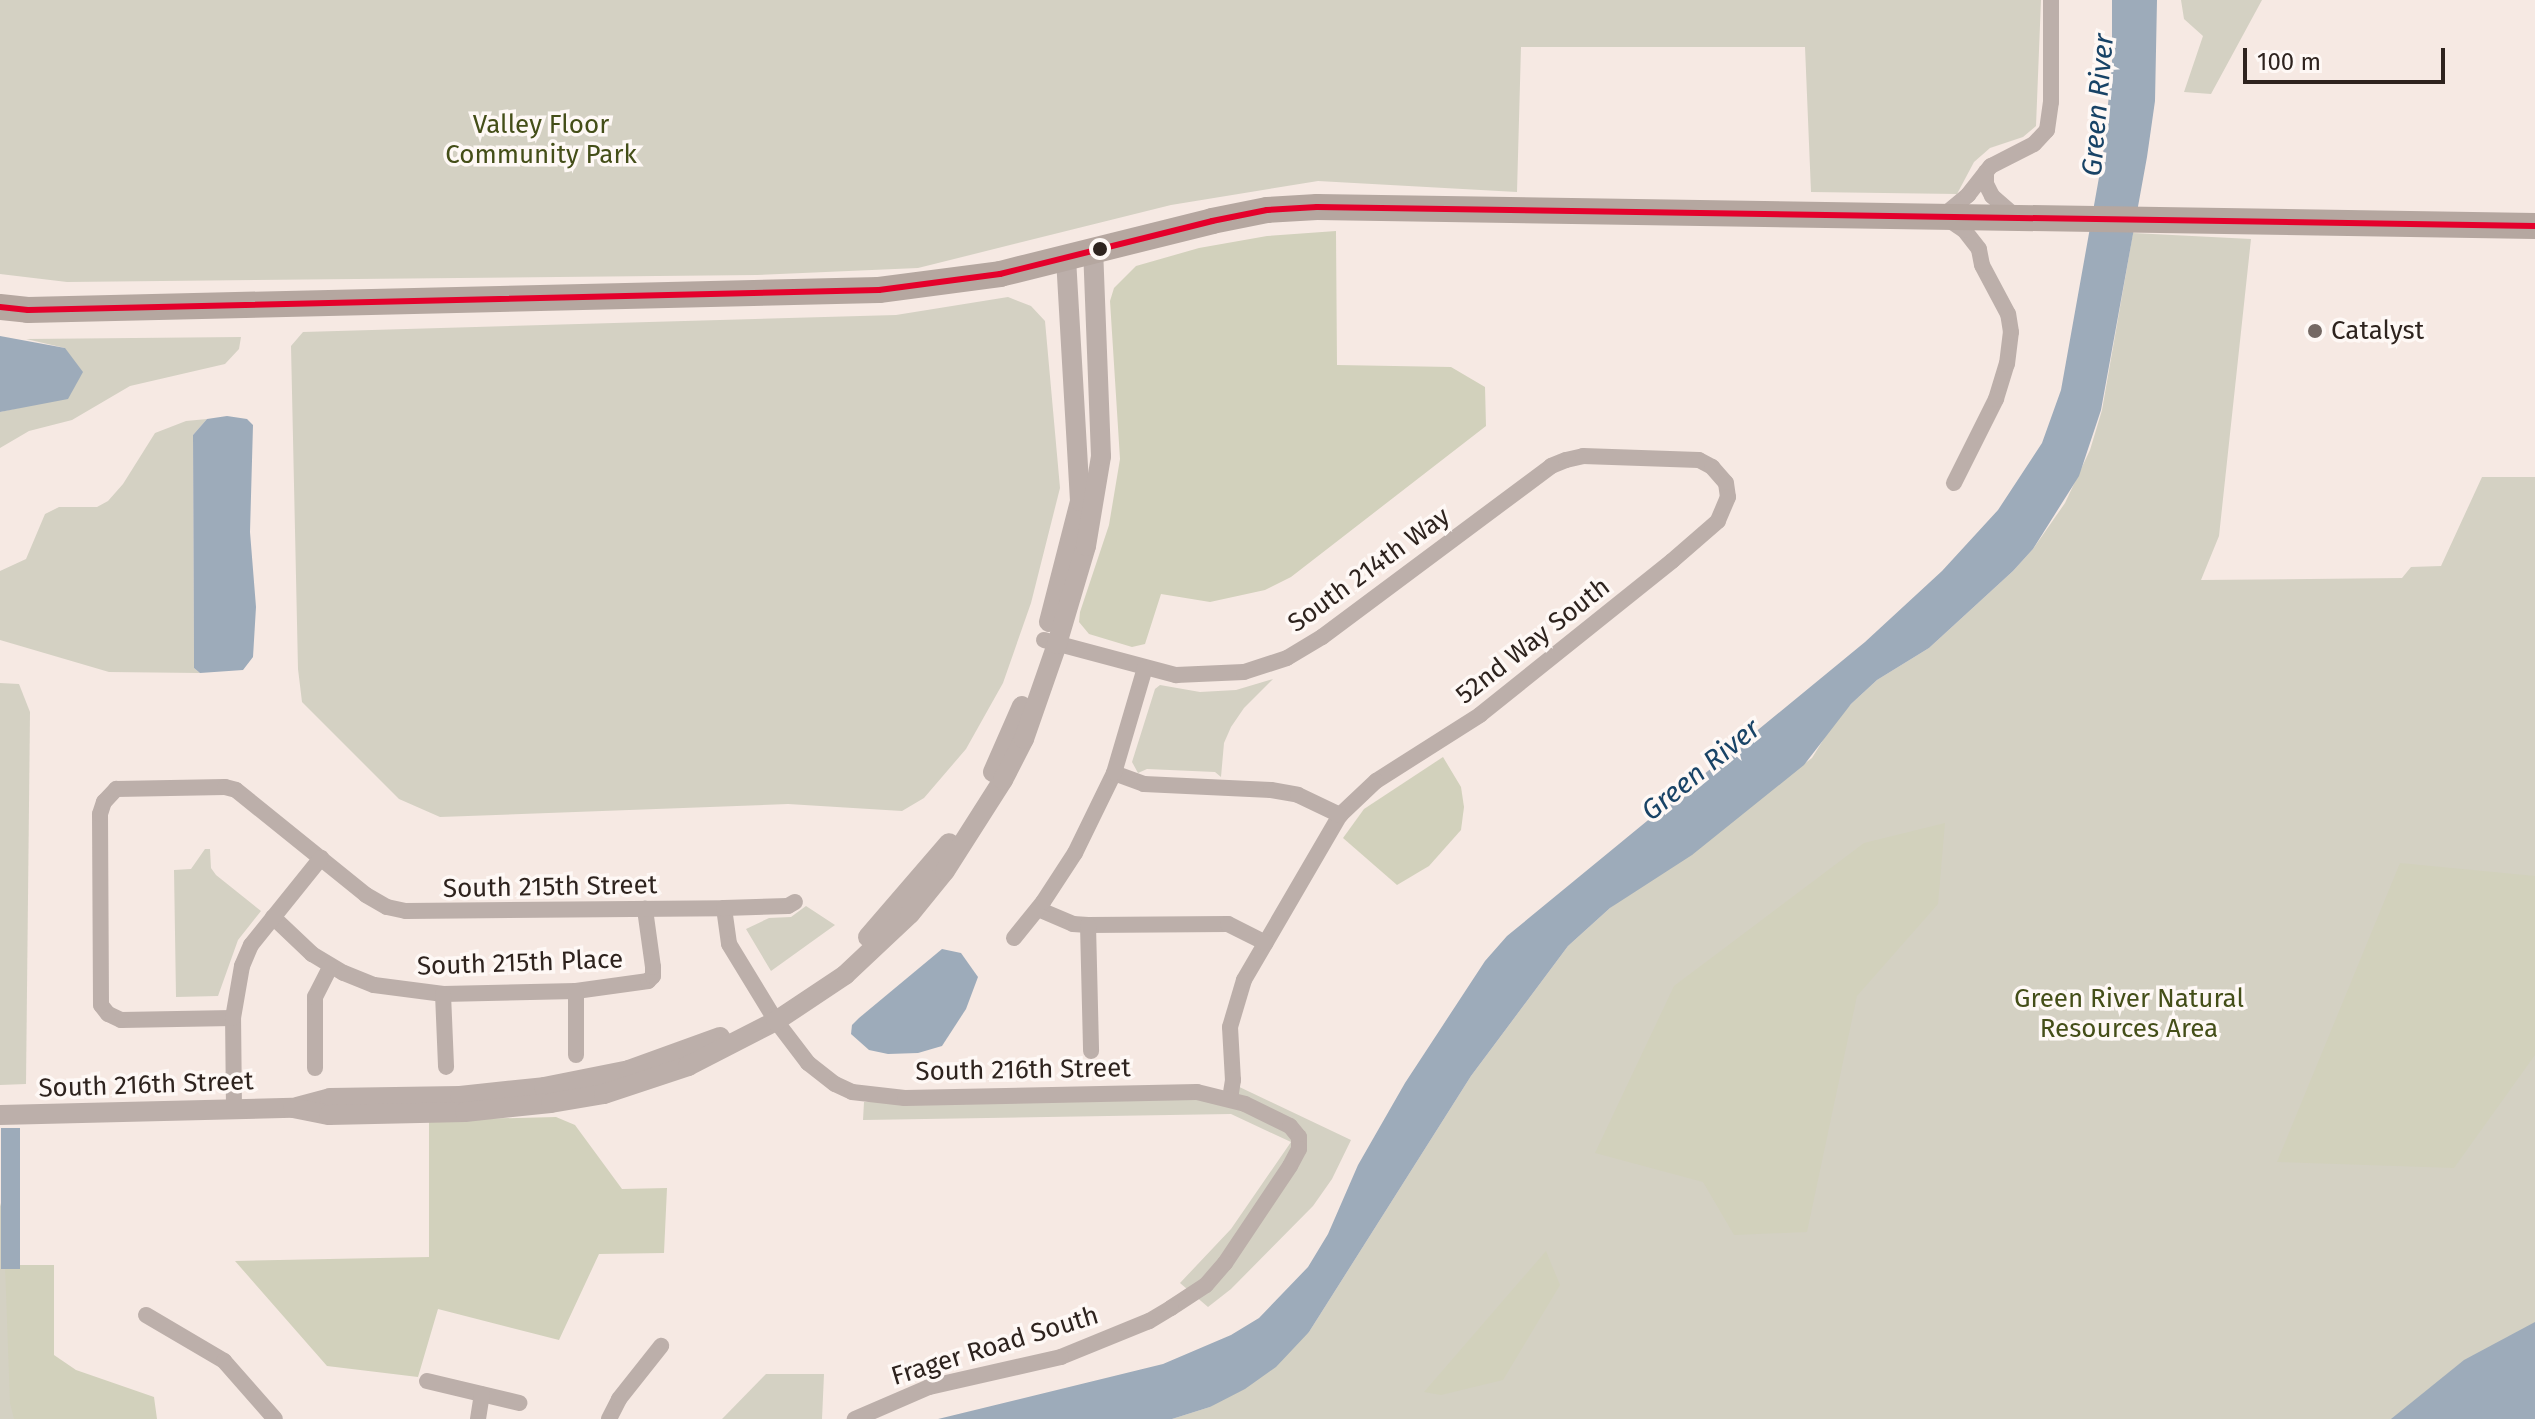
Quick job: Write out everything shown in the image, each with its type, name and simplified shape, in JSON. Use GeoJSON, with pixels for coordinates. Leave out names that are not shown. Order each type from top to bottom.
{"type":"FeatureCollection","features":[{"type":"Feature","properties":{"kind":"main road"},"geometry":{"type":"LineString","coordinates":[[0,307],[28,310],[879,290],[972,279],[1253,213],[1317,207],[2535,226]]}},
{"type":"Feature","properties":{"kind":"street"},"geometry":{"type":"LineString","coordinates":[[1954,483],[1985,426],[2010,350],[2008,314],[1982,265],[1979,249],[1964,230],[1943,216],[1968,195],[1997,161],[2034,144],[2047,130],[2051,102],[2051,0]]}},
{"type":"Feature","properties":{"kind":"street"},"geometry":{"type":"LineString","coordinates":[[1979,249],[1994,228],[2016,217],[1992,196],[1986,184],[1986,172]]}},
{"type":"Feature","properties":{"kind":"street"},"geometry":{"type":"LineString","coordinates":[[1051,642],[1086,546],[1100,469],[1093,251]]}},
{"type":"Feature","properties":{"kind":"street"},"geometry":{"type":"LineString","coordinates":[[1051,642],[1080,501],[1066,258]]}},
{"type":"Feature","properties":{"kind":"street","name":"South 214th Way"},"geometry":{"type":"LineString","coordinates":[[1051,642],[1176,675],[1244,672],[1287,658],[1322,637],[1551,466],[1566,460],[1583,456],[1699,460],[1712,467],[1726,483]]}},
{"type":"Feature","properties":{"kind":"street","name":"52nd Way South"},"geometry":{"type":"LineString","coordinates":[[1230,1098],[1234,1008],[1244,980],[1340,815],[1376,781],[1480,715],[1672,561],[1718,521],[1728,497],[1726,483]]}},
{"type":"Feature","properties":{"kind":"street","name":"South 216th Street"},"geometry":{"type":"LineString","coordinates":[[0,1115],[293,1108],[330,1098],[547,1095],[689,1050],[773,1015],[849,956],[940,856],[991,775],[1051,642]]}},
{"type":"Feature","properties":{"kind":"street"},"geometry":{"type":"LineString","coordinates":[[1014,938],[1038,909],[1075,853],[1114,773],[1145,668]]}},
{"type":"Feature","properties":{"kind":"street"},"geometry":{"type":"LineString","coordinates":[[1114,773],[1144,784],[1286,793],[1316,802],[1340,815]]}},
{"type":"Feature","properties":{"kind":"street","name":"South 215th Street"},"geometry":{"type":"LineString","coordinates":[[233,1018],[121,1020],[108,1014],[99,997],[100,814],[108,795],[116,789],[225,787],[236,790],[366,895],[387,907],[406,911],[724,908],[788,906],[795,902]]}},
{"type":"Feature","properties":{"kind":"street"},"geometry":{"type":"LineString","coordinates":[[234,1109],[233,1018],[242,966],[251,945],[321,858]]}},
{"type":"Feature","properties":{"kind":"street","name":"South 216th Street"},"geometry":{"type":"LineString","coordinates":[[724,908],[729,944],[773,1015],[808,1063],[835,1084],[869,1097],[1197,1092],[1230,1098],[1290,1126],[1300,1141]]}},
{"type":"Feature","properties":{"kind":"street","name":"South 215th Place"},"geometry":{"type":"LineString","coordinates":[[273,917],[330,967],[374,985],[443,994],[576,991],[648,981],[653,976],[653,967],[645,909]]}},
{"type":"Feature","properties":{"kind":"street"},"geometry":{"type":"LineString","coordinates":[[1038,909],[1073,924],[1228,924],[1266,943]]}},
{"type":"Feature","properties":{"kind":"street"},"geometry":{"type":"LineString","coordinates":[[1088,925],[1091,1051]]}},
{"type":"Feature","properties":{"kind":"street"},"geometry":{"type":"LineString","coordinates":[[315,1068],[315,997],[330,967]]}},
{"type":"Feature","properties":{"kind":"street"},"geometry":{"type":"LineString","coordinates":[[576,991],[576,1055]]}},
{"type":"Feature","properties":{"kind":"street"},"geometry":{"type":"LineString","coordinates":[[443,994],[446,1067]]}},
{"type":"Feature","properties":{"kind":"street","name":"Frager Road South"},"geometry":{"type":"LineString","coordinates":[[855,1419],[929,1387],[1061,1357],[1149,1321],[1171,1308],[1206,1285],[1225,1263],[1283,1177],[1300,1141]]}},
{"type":"Feature","properties":{"kind":"street"},"geometry":{"type":"LineString","coordinates":[[146,1315],[224,1361],[275,1419]]}},
{"type":"Feature","properties":{"kind":"street"},"geometry":{"type":"LineString","coordinates":[[609,1419],[619,1399],[661,1346]]}},
{"type":"Feature","properties":{"kind":"street"},"geometry":{"type":"LineString","coordinates":[[427,1381],[519,1403]]}},
{"type":"Feature","properties":{"kind":"street"},"geometry":{"type":"LineString","coordinates":[[478,1419],[482,1394]]}},
{"type":"Feature","properties":{"kind":"green space","name":"Valley Floor Community Park"},"geometry":{"type":"Polygon","coordinates":[[[0,0],[2041,0],[2036,126],[2023,137],[1990,148],[1974,162],[1957,194],[1811,192],[1805,47],[1521,47],[1517,192],[1318,181],[1171,205],[918,268],[757,275],[67,282],[0,274],[0,0]]]}},
{"type":"Feature","properties":{"kind":"green space"},"geometry":{"type":"Polygon","coordinates":[[[2181,0],[2262,0],[2211,94],[2184,92],[2203,36],[2184,19],[2181,0]]]}},
{"type":"Feature","properties":{"kind":"green space"},"geometry":{"type":"Polygon","coordinates":[[[1336,231],[1337,365],[1451,367],[1485,387],[1486,426],[1291,577],[1265,590],[1210,602],[1161,594],[1145,644],[1132,647],[1089,634],[1079,622],[1080,612],[1109,525],[1120,459],[1110,301],[1114,288],[1136,266],[1199,248],[1267,236],[1336,231]]]}},
{"type":"Feature","properties":{"kind":"green space","name":"Green River Natural Resources Area"},"geometry":{"type":"Polygon","coordinates":[[[2133,233],[2251,239],[2219,536],[2201,580],[2402,578],[2411,567],[2441,566],[2482,477],[2535,477],[2535,1419],[1172,1419],[1210,1407],[1309,1332],[1471,1076],[1568,946],[1610,908],[1812,758],[1836,719],[1851,704],[1877,680],[1929,648],[2033,549],[2065,503],[2090,450],[2102,410],[2133,233]]]}},
{"type":"Feature","properties":{"kind":"green space"},"geometry":{"type":"Polygon","coordinates":[[[1008,297],[1031,306],[1045,321],[1060,488],[1031,603],[1003,683],[966,749],[924,798],[902,811],[788,804],[440,817],[399,799],[302,702],[298,669],[291,346],[303,332],[896,315],[1008,297]]]}},
{"type":"Feature","properties":{"kind":"green space"},"geometry":{"type":"Polygon","coordinates":[[[241,337],[239,349],[225,364],[130,386],[72,420],[29,431],[0,448],[0,412],[31,405],[65,348],[26,339],[241,337]]]}},
{"type":"Feature","properties":{"kind":"green space"},"geometry":{"type":"Polygon","coordinates":[[[207,419],[193,435],[194,668],[200,673],[109,672],[0,640],[0,571],[26,559],[45,514],[59,507],[97,507],[108,501],[123,484],[155,433],[186,421],[207,419]]]}},
{"type":"Feature","properties":{"kind":"green space"},"geometry":{"type":"Polygon","coordinates":[[[1273,679],[1244,708],[1231,727],[1224,743],[1221,777],[1215,772],[1147,769],[1138,773],[1132,762],[1155,689],[1160,685],[1200,692],[1236,690],[1273,679]]]}},
{"type":"Feature","properties":{"kind":"green space"},"geometry":{"type":"Polygon","coordinates":[[[0,683],[19,684],[30,712],[26,1084],[0,1085],[0,683]]]}},
{"type":"Feature","properties":{"kind":"green space"},"geometry":{"type":"Polygon","coordinates":[[[1443,757],[1461,787],[1464,807],[1461,830],[1429,866],[1397,885],[1343,838],[1364,809],[1443,757]]]}},
{"type":"Feature","properties":{"kind":"green space"},"geometry":{"type":"Polygon","coordinates":[[[1945,823],[1938,904],[1857,996],[1807,1232],[1734,1235],[1703,1182],[1595,1153],[1674,986],[1864,843],[1945,823]]]}},
{"type":"Feature","properties":{"kind":"green space"},"geometry":{"type":"Polygon","coordinates":[[[205,849],[210,849],[211,868],[216,875],[261,911],[238,940],[218,996],[176,997],[174,870],[191,869],[205,849]]]}},
{"type":"Feature","properties":{"kind":"green space"},"geometry":{"type":"Polygon","coordinates":[[[2400,863],[2535,876],[2535,1055],[2454,1168],[2277,1162],[2400,863]]]}},
{"type":"Feature","properties":{"kind":"green space"},"geometry":{"type":"Polygon","coordinates":[[[806,906],[835,925],[771,971],[746,929],[769,918],[791,917],[806,906]]]}},
{"type":"Feature","properties":{"kind":"green space"},"geometry":{"type":"Polygon","coordinates":[[[1231,1083],[1351,1140],[1332,1179],[1313,1206],[1231,1289],[1208,1307],[1180,1283],[1231,1229],[1291,1142],[1231,1114],[863,1120],[864,1102],[1230,1095],[1231,1083]]]}},
{"type":"Feature","properties":{"kind":"green space"},"geometry":{"type":"Polygon","coordinates":[[[556,1117],[575,1125],[622,1189],[667,1188],[664,1253],[599,1254],[559,1340],[438,1309],[418,1377],[327,1366],[235,1261],[429,1257],[429,1120],[556,1117]]]}},
{"type":"Feature","properties":{"kind":"green space"},"geometry":{"type":"Polygon","coordinates":[[[0,1203],[18,1265],[34,1419],[0,1419],[0,1203]]]}},
{"type":"Feature","properties":{"kind":"green space"},"geometry":{"type":"Polygon","coordinates":[[[1546,1251],[1560,1285],[1503,1380],[1441,1395],[1424,1392],[1546,1251]]]}},
{"type":"Feature","properties":{"kind":"green space"},"geometry":{"type":"Polygon","coordinates":[[[5,1265],[54,1265],[54,1355],[76,1370],[154,1397],[157,1419],[14,1419],[10,1403],[5,1265]]]}},
{"type":"Feature","properties":{"kind":"green space"},"geometry":{"type":"Polygon","coordinates":[[[766,1374],[824,1374],[822,1419],[722,1419],[766,1374]]]}},
{"type":"Feature","properties":{"kind":"water"},"geometry":{"type":"Polygon","coordinates":[[[2112,0],[2157,0],[2155,101],[2147,157],[2101,410],[2079,476],[2033,549],[1929,648],[1877,680],[1851,704],[1804,765],[1692,855],[1610,908],[1568,946],[1471,1076],[1309,1332],[1276,1367],[1245,1389],[1210,1407],[1172,1419],[938,1419],[1163,1364],[1231,1335],[1259,1318],[1308,1267],[1328,1234],[1358,1165],[1405,1083],[1485,961],[1507,936],[1865,642],[1942,571],[1998,510],[2042,443],[2061,390],[2103,155],[2112,64],[2112,0]]]}},
{"type":"Feature","properties":{"kind":"water"},"geometry":{"type":"Polygon","coordinates":[[[0,336],[65,348],[83,372],[68,399],[0,412],[0,336]]]}},
{"type":"Feature","properties":{"kind":"water"},"geometry":{"type":"Polygon","coordinates":[[[227,416],[247,419],[253,425],[250,532],[256,607],[253,657],[243,670],[200,673],[194,668],[193,435],[207,419],[227,416]]]}},
{"type":"Feature","properties":{"kind":"water"},"geometry":{"type":"Polygon","coordinates":[[[942,949],[961,953],[978,977],[966,1009],[942,1046],[918,1053],[888,1054],[869,1050],[851,1034],[852,1025],[942,949]]]}},
{"type":"Feature","properties":{"kind":"water"},"geometry":{"type":"Polygon","coordinates":[[[1,1128],[20,1128],[20,1269],[1,1269],[1,1128]]]}},
{"type":"Feature","properties":{"kind":"water"},"geometry":{"type":"Polygon","coordinates":[[[2535,1322],[2535,1419],[2391,1419],[2464,1360],[2535,1322]]]}},
{"type":"Feature","properties":{"kind":"transit line"},"geometry":{"type":"LineString","coordinates":[[0,307],[28,310],[879,290],[1000,274],[1212,221],[1267,210],[1317,207],[2535,226]]}},
{"type":"Feature","properties":{"kind":"place","name":"Catalyst"},"geometry":{"type":"Point","coordinates":[2315,331]}},
{"type":"Feature","properties":{"kind":"water label","name":"Green River"},"geometry":{"type":"Point","coordinates":[2098,105]}},
{"type":"Feature","properties":{"kind":"water label","name":"Green River"},"geometry":{"type":"Point","coordinates":[1701,770]}}]}
